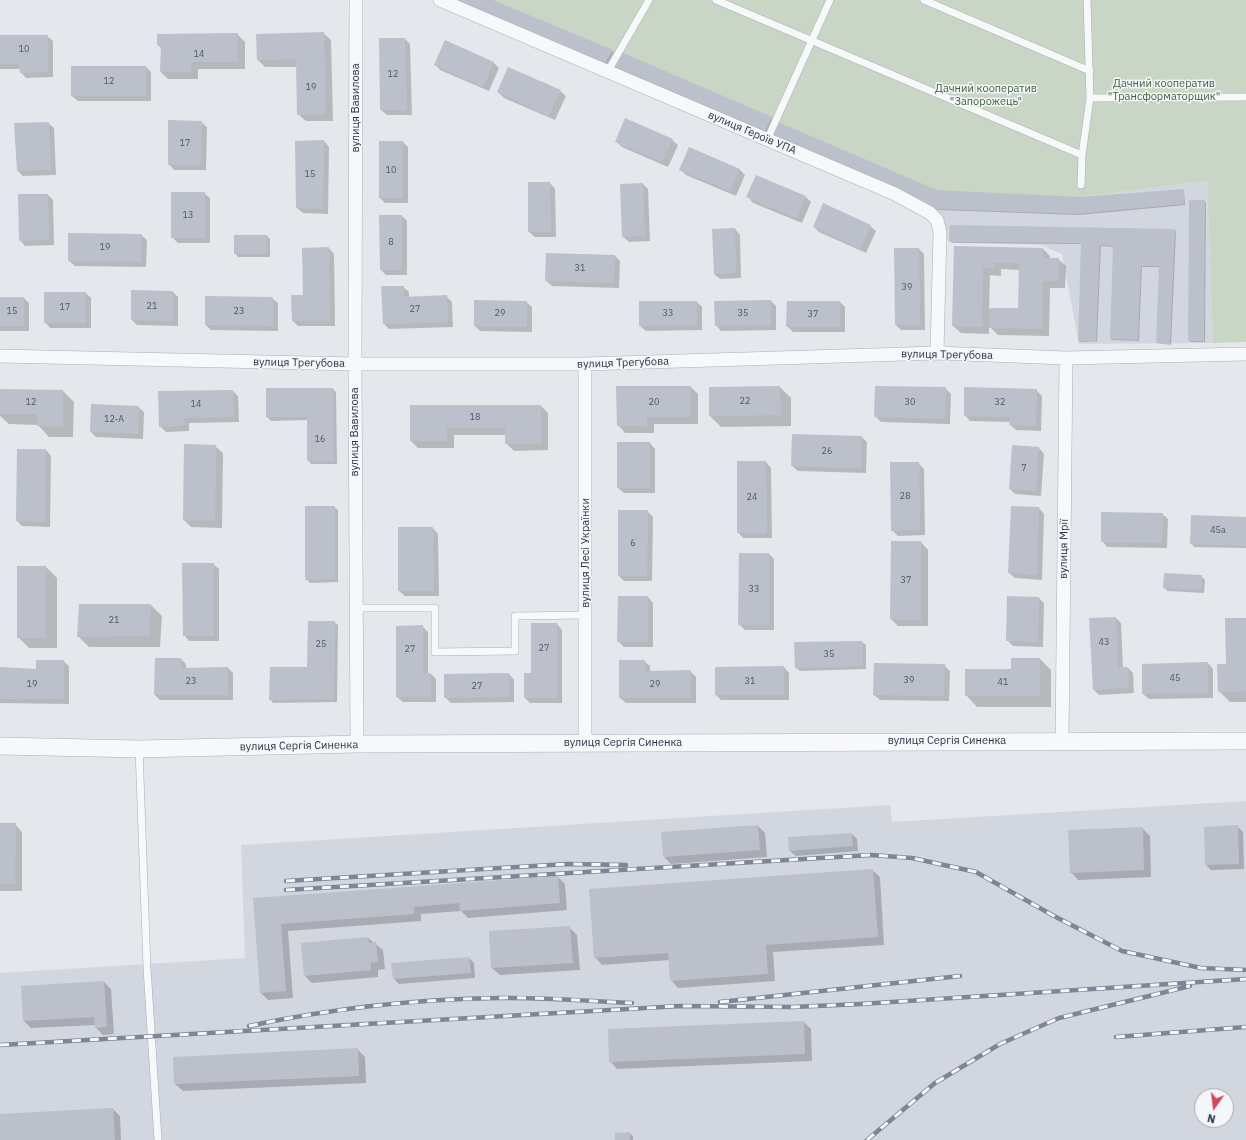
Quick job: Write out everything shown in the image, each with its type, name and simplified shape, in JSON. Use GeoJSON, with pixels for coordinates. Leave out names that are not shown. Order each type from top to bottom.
{"type":"FeatureCollection","features":[{"type":"Feature","properties":{"kind":"street","name":"вулиця Вавилова"},"geometry":{"type":"LineString","coordinates":[[356,0],[355,364],[357,744]]}},
{"type":"Feature","properties":{"kind":"street","name":"вулиця Героїв УПА"},"geometry":{"type":"LineString","coordinates":[[440,0],[895,194],[930,213],[937,220],[940,232],[937,353]]}},
{"type":"Feature","properties":{"kind":"street","name":"вулиця Трегубова"},"geometry":{"type":"LineString","coordinates":[[0,356],[355,364],[585,364],[937,353],[1066,358],[1246,354]]}},
{"type":"Feature","properties":{"kind":"street","name":"вулиця Мрії"},"geometry":{"type":"LineString","coordinates":[[1062,740],[1066,358]]}},
{"type":"Feature","properties":{"kind":"street","name":"вулиця Лесі Українки"},"geometry":{"type":"LineString","coordinates":[[585,364],[585,743]]}},
{"type":"Feature","properties":{"kind":"street","name":"вулиця Сергія Синенка"},"geometry":{"type":"LineString","coordinates":[[0,746],[139,749],[357,744],[1062,740],[1246,741]]}},
{"type":"Feature","properties":{"kind":"lane"},"geometry":{"type":"LineString","coordinates":[[608,71],[649,0]]}},
{"type":"Feature","properties":{"kind":"lane"},"geometry":{"type":"LineString","coordinates":[[716,0],[1082,155]]}},
{"type":"Feature","properties":{"kind":"lane"},"geometry":{"type":"LineString","coordinates":[[767,140],[830,0]]}},
{"type":"Feature","properties":{"kind":"lane"},"geometry":{"type":"LineString","coordinates":[[924,0],[1090,71]]}},
{"type":"Feature","properties":{"kind":"lane"},"geometry":{"type":"LineString","coordinates":[[1081,185],[1082,155],[1090,98],[1087,0]]}},
{"type":"Feature","properties":{"kind":"lane"},"geometry":{"type":"LineString","coordinates":[[1090,98],[1246,97]]}},
{"type":"Feature","properties":{"kind":"lane"},"geometry":{"type":"LineString","coordinates":[[356,608],[435,608],[435,652],[515,652],[515,616],[586,615]]}},
{"type":"Feature","properties":{"kind":"lane"},"geometry":{"type":"LineString","coordinates":[[139,749],[148,968],[158,1140]]}},
{"type":"Feature","properties":{"kind":"shaded area"},"geometry":{"type":"Polygon","coordinates":[[[447,0],[1081,197],[1207,181],[1213,343],[1079,344],[1062,254],[1041,245],[949,242],[936,209],[447,0]]]}},
{"type":"Feature","properties":{"kind":"shaded area"},"geometry":{"type":"Polygon","coordinates":[[[1246,801],[1246,1140],[0,1140],[0,973],[245,958],[241,845],[890,805],[892,822],[1246,801]]]}},
{"type":"Feature","properties":{"kind":"green space","name":"Дачний кооператив \"Запорожець\""},"geometry":{"type":"Polygon","coordinates":[[[491,0],[1246,0],[1246,342],[1213,343],[1207,181],[1081,197],[937,190],[491,0]]]}},
{"type":"Feature","properties":{"kind":"building"},"geometry":{"type":"Polygon","coordinates":[[[451,0],[493,0],[613,50],[605,63],[451,0]]]}},
{"type":"Feature","properties":{"kind":"building"},"geometry":{"type":"Polygon","coordinates":[[[324,32],[326,114],[297,115],[296,59],[257,60],[256,34],[324,32]]]}},
{"type":"Feature","properties":{"kind":"building"},"geometry":{"type":"Polygon","coordinates":[[[238,33],[238,62],[191,62],[191,72],[160,72],[161,45],[157,45],[157,34],[238,33]]]}},
{"type":"Feature","properties":{"kind":"building"},"geometry":{"type":"Polygon","coordinates":[[[0,35],[48,35],[48,72],[20,73],[19,64],[0,64],[0,35]]]}},
{"type":"Feature","properties":{"kind":"building"},"geometry":{"type":"Polygon","coordinates":[[[379,38],[405,38],[407,110],[380,110],[379,38]]]}},
{"type":"Feature","properties":{"kind":"building"},"geometry":{"type":"Polygon","coordinates":[[[445,40],[494,62],[483,87],[434,65],[445,40]]]}},
{"type":"Feature","properties":{"kind":"building"},"geometry":{"type":"Polygon","coordinates":[[[621,52],[772,117],[765,132],[614,67],[621,52]]]}},
{"type":"Feature","properties":{"kind":"building"},"geometry":{"type":"Polygon","coordinates":[[[71,66],[146,66],[146,96],[71,96],[71,66]]]}},
{"type":"Feature","properties":{"kind":"building"},"geometry":{"type":"Polygon","coordinates":[[[508,67],[561,90],[549,116],[497,92],[508,67]]]}},
{"type":"Feature","properties":{"kind":"building"},"geometry":{"type":"Polygon","coordinates":[[[625,118],[673,139],[662,162],[615,142],[625,118]]]}},
{"type":"Feature","properties":{"kind":"building"},"geometry":{"type":"Polygon","coordinates":[[[168,120],[202,121],[201,165],[168,165],[168,120]]]}},
{"type":"Feature","properties":{"kind":"building"},"geometry":{"type":"Polygon","coordinates":[[[49,122],[51,170],[17,171],[14,123],[49,122]]]}},
{"type":"Feature","properties":{"kind":"building"},"geometry":{"type":"Polygon","coordinates":[[[778,122],[937,190],[1081,197],[1184,189],[1184,204],[1077,214],[936,209],[772,136],[778,122]]]}},
{"type":"Feature","properties":{"kind":"building"},"geometry":{"type":"Polygon","coordinates":[[[324,140],[323,209],[296,208],[295,141],[324,140]]]}},
{"type":"Feature","properties":{"kind":"building"},"geometry":{"type":"Polygon","coordinates":[[[379,141],[403,141],[403,198],[379,198],[379,141]]]}},
{"type":"Feature","properties":{"kind":"building"},"geometry":{"type":"Polygon","coordinates":[[[689,147],[740,169],[730,191],[679,170],[689,147]]]}},
{"type":"Feature","properties":{"kind":"building"},"geometry":{"type":"Polygon","coordinates":[[[756,175],[806,196],[797,218],[746,197],[756,175]]]}},
{"type":"Feature","properties":{"kind":"building"},"geometry":{"type":"Polygon","coordinates":[[[528,182],[550,182],[551,232],[528,232],[528,182]]]}},
{"type":"Feature","properties":{"kind":"building"},"geometry":{"type":"Polygon","coordinates":[[[643,183],[645,236],[622,237],[620,184],[643,183]]]}},
{"type":"Feature","properties":{"kind":"building"},"geometry":{"type":"Polygon","coordinates":[[[171,192],[205,192],[205,238],[171,238],[171,192]]]}},
{"type":"Feature","properties":{"kind":"building"},"geometry":{"type":"Polygon","coordinates":[[[18,194],[48,194],[49,240],[19,241],[18,194]]]}},
{"type":"Feature","properties":{"kind":"building"},"geometry":{"type":"Polygon","coordinates":[[[1189,200],[1205,200],[1204,341],[1188,341],[1189,200]]]}},
{"type":"Feature","properties":{"kind":"building"},"geometry":{"type":"Polygon","coordinates":[[[823,203],[871,225],[860,249],[813,227],[823,203]]]}},
{"type":"Feature","properties":{"kind":"building"},"geometry":{"type":"Polygon","coordinates":[[[379,215],[402,215],[402,270],[380,270],[379,215]]]}},
{"type":"Feature","properties":{"kind":"building"},"geometry":{"type":"Polygon","coordinates":[[[950,225],[1175,229],[1170,344],[1156,343],[1159,266],[1141,266],[1138,340],[1110,339],[1113,246],[1100,245],[1096,342],[1078,341],[1081,243],[949,242],[950,225]]]}},
{"type":"Feature","properties":{"kind":"building"},"geometry":{"type":"Polygon","coordinates":[[[735,228],[736,273],[714,274],[712,229],[735,228]]]}},
{"type":"Feature","properties":{"kind":"building"},"geometry":{"type":"Polygon","coordinates":[[[68,233],[142,234],[141,262],[68,261],[68,233]]]}},
{"type":"Feature","properties":{"kind":"building"},"geometry":{"type":"Polygon","coordinates":[[[234,235],[267,235],[267,254],[234,254],[234,235]]]}},
{"type":"Feature","properties":{"kind":"building"},"geometry":{"type":"Polygon","coordinates":[[[954,246],[1043,248],[1043,258],[1059,258],[1058,281],[1043,281],[1042,329],[989,328],[990,308],[1018,308],[1019,263],[994,263],[994,269],[983,268],[982,327],[952,326],[954,246]]]}},
{"type":"Feature","properties":{"kind":"building"},"geometry":{"type":"Polygon","coordinates":[[[329,247],[330,321],[292,321],[291,295],[303,295],[302,248],[329,247]]]}},
{"type":"Feature","properties":{"kind":"building"},"geometry":{"type":"Polygon","coordinates":[[[894,248],[919,248],[920,325],[895,325],[894,248]]]}},
{"type":"Feature","properties":{"kind":"building"},"geometry":{"type":"Polygon","coordinates":[[[546,253],[615,255],[614,283],[545,281],[546,253]]]}},
{"type":"Feature","properties":{"kind":"building"},"geometry":{"type":"Polygon","coordinates":[[[381,286],[404,286],[404,297],[447,295],[448,322],[383,324],[381,286]]]}},
{"type":"Feature","properties":{"kind":"building"},"geometry":{"type":"Polygon","coordinates":[[[131,290],[173,291],[173,321],[131,320],[131,290]]]}},
{"type":"Feature","properties":{"kind":"building"},"geometry":{"type":"Polygon","coordinates":[[[44,292],[86,292],[86,323],[44,323],[44,292]]]}},
{"type":"Feature","properties":{"kind":"building"},"geometry":{"type":"Polygon","coordinates":[[[205,296],[273,297],[273,326],[205,325],[205,296]]]}},
{"type":"Feature","properties":{"kind":"building"},"geometry":{"type":"Polygon","coordinates":[[[0,297],[24,297],[24,326],[0,326],[0,297]]]}},
{"type":"Feature","properties":{"kind":"building"},"geometry":{"type":"Polygon","coordinates":[[[474,300],[527,301],[527,327],[474,326],[474,300]]]}},
{"type":"Feature","properties":{"kind":"building"},"geometry":{"type":"Polygon","coordinates":[[[771,300],[771,325],[715,326],[714,301],[771,300]]]}},
{"type":"Feature","properties":{"kind":"building"},"geometry":{"type":"Polygon","coordinates":[[[639,301],[697,301],[697,325],[639,326],[639,301]]]}},
{"type":"Feature","properties":{"kind":"building"},"geometry":{"type":"Polygon","coordinates":[[[787,301],[840,301],[840,327],[786,327],[787,301]]]}},
{"type":"Feature","properties":{"kind":"building"},"geometry":{"type":"Polygon","coordinates":[[[616,386],[691,386],[691,417],[647,417],[647,426],[617,426],[616,386]]]}},
{"type":"Feature","properties":{"kind":"building"},"geometry":{"type":"Polygon","coordinates":[[[780,386],[781,415],[709,416],[709,387],[780,386]]]}},
{"type":"Feature","properties":{"kind":"building"},"geometry":{"type":"Polygon","coordinates":[[[875,386],[946,387],[945,419],[874,417],[875,386]]]}},
{"type":"Feature","properties":{"kind":"building"},"geometry":{"type":"Polygon","coordinates":[[[964,387],[1037,389],[1036,426],[1009,425],[1010,417],[964,416],[964,387]]]}},
{"type":"Feature","properties":{"kind":"building"},"geometry":{"type":"Polygon","coordinates":[[[266,388],[333,388],[334,461],[307,461],[307,417],[266,417],[266,388]]]}},
{"type":"Feature","properties":{"kind":"building"},"geometry":{"type":"Polygon","coordinates":[[[0,389],[63,390],[63,427],[37,426],[37,414],[0,414],[0,389]]]}},
{"type":"Feature","properties":{"kind":"building"},"geometry":{"type":"Polygon","coordinates":[[[233,390],[234,417],[184,418],[185,426],[159,427],[158,391],[233,390]]]}},
{"type":"Feature","properties":{"kind":"building"},"geometry":{"type":"Polygon","coordinates":[[[91,404],[139,406],[138,434],[90,432],[91,404]]]}},
{"type":"Feature","properties":{"kind":"building"},"geometry":{"type":"Polygon","coordinates":[[[410,405],[541,405],[541,444],[505,444],[505,428],[447,428],[447,441],[410,441],[410,405]]]}},
{"type":"Feature","properties":{"kind":"building"},"geometry":{"type":"Polygon","coordinates":[[[792,434],[862,436],[861,468],[791,466],[792,434]]]}},
{"type":"Feature","properties":{"kind":"building"},"geometry":{"type":"Polygon","coordinates":[[[617,442],[650,442],[650,488],[617,488],[617,442]]]}},
{"type":"Feature","properties":{"kind":"building"},"geometry":{"type":"Polygon","coordinates":[[[184,444],[216,445],[215,521],[183,520],[184,444]]]}},
{"type":"Feature","properties":{"kind":"building"},"geometry":{"type":"Polygon","coordinates":[[[1012,445],[1039,447],[1036,491],[1009,489],[1012,445]]]}},
{"type":"Feature","properties":{"kind":"building"},"geometry":{"type":"Polygon","coordinates":[[[17,449],[46,449],[45,522],[16,521],[17,449]]]}},
{"type":"Feature","properties":{"kind":"building"},"geometry":{"type":"Polygon","coordinates":[[[737,461],[766,461],[767,533],[737,533],[737,461]]]}},
{"type":"Feature","properties":{"kind":"building"},"geometry":{"type":"Polygon","coordinates":[[[890,462],[919,462],[920,530],[891,531],[890,462]]]}},
{"type":"Feature","properties":{"kind":"building"},"geometry":{"type":"Polygon","coordinates":[[[305,506],[335,506],[335,579],[305,580],[305,506]]]}},
{"type":"Feature","properties":{"kind":"building"},"geometry":{"type":"Polygon","coordinates":[[[1011,506],[1039,507],[1037,575],[1008,573],[1011,506]]]}},
{"type":"Feature","properties":{"kind":"building"},"geometry":{"type":"Polygon","coordinates":[[[618,510],[648,510],[647,576],[618,576],[618,510]]]}},
{"type":"Feature","properties":{"kind":"building"},"geometry":{"type":"Polygon","coordinates":[[[1101,512],[1163,513],[1162,543],[1101,542],[1101,512]]]}},
{"type":"Feature","properties":{"kind":"building"},"geometry":{"type":"Polygon","coordinates":[[[1191,515],[1246,517],[1246,546],[1190,544],[1191,515]]]}},
{"type":"Feature","properties":{"kind":"building"},"geometry":{"type":"Polygon","coordinates":[[[398,527],[433,527],[434,591],[398,591],[398,527]]]}},
{"type":"Feature","properties":{"kind":"building"},"geometry":{"type":"Polygon","coordinates":[[[891,541],[921,541],[921,620],[890,619],[891,541]]]}},
{"type":"Feature","properties":{"kind":"building"},"geometry":{"type":"Polygon","coordinates":[[[739,553],[769,553],[769,625],[738,625],[739,553]]]}},
{"type":"Feature","properties":{"kind":"building"},"geometry":{"type":"Polygon","coordinates":[[[182,563],[214,563],[214,636],[183,636],[182,563]]]}},
{"type":"Feature","properties":{"kind":"building"},"geometry":{"type":"Polygon","coordinates":[[[17,566],[46,566],[46,638],[17,638],[17,566]]]}},
{"type":"Feature","properties":{"kind":"building"},"geometry":{"type":"Polygon","coordinates":[[[1164,573],[1202,575],[1201,590],[1163,588],[1164,573]]]}},
{"type":"Feature","properties":{"kind":"building"},"geometry":{"type":"Polygon","coordinates":[[[618,596],[648,596],[648,642],[617,642],[618,596]]]}},
{"type":"Feature","properties":{"kind":"building"},"geometry":{"type":"Polygon","coordinates":[[[1007,596],[1039,597],[1038,642],[1006,641],[1007,596]]]}},
{"type":"Feature","properties":{"kind":"building"},"geometry":{"type":"Polygon","coordinates":[[[79,604],[151,604],[149,636],[77,637],[79,604]]]}},
{"type":"Feature","properties":{"kind":"building"},"geometry":{"type":"Polygon","coordinates":[[[1116,617],[1118,667],[1128,667],[1129,688],[1093,690],[1089,618],[1116,617]]]}},
{"type":"Feature","properties":{"kind":"building"},"geometry":{"type":"Polygon","coordinates":[[[1225,618],[1246,618],[1246,691],[1218,692],[1217,664],[1226,664],[1225,618]]]}},
{"type":"Feature","properties":{"kind":"building"},"geometry":{"type":"Polygon","coordinates":[[[308,621],[335,621],[334,699],[269,700],[270,667],[307,667],[308,621]]]}},
{"type":"Feature","properties":{"kind":"building"},"geometry":{"type":"Polygon","coordinates":[[[531,623],[557,623],[557,698],[524,698],[524,673],[531,673],[531,623]]]}},
{"type":"Feature","properties":{"kind":"building"},"geometry":{"type":"Polygon","coordinates":[[[423,625],[423,673],[431,673],[431,697],[396,697],[396,626],[423,625]]]}},
{"type":"Feature","properties":{"kind":"building"},"geometry":{"type":"Polygon","coordinates":[[[862,641],[863,666],[795,668],[794,642],[862,641]]]}},
{"type":"Feature","properties":{"kind":"building"},"geometry":{"type":"Polygon","coordinates":[[[155,658],[181,658],[181,668],[228,667],[228,695],[154,695],[155,658]]]}},
{"type":"Feature","properties":{"kind":"building"},"geometry":{"type":"Polygon","coordinates":[[[1011,658],[1040,658],[1040,696],[965,696],[965,669],[1011,669],[1011,658]]]}},
{"type":"Feature","properties":{"kind":"building"},"geometry":{"type":"Polygon","coordinates":[[[36,660],[64,660],[64,699],[0,699],[0,667],[36,669],[36,660]]]}},
{"type":"Feature","properties":{"kind":"building"},"geometry":{"type":"Polygon","coordinates":[[[619,660],[645,660],[645,671],[691,670],[691,698],[619,698],[619,660]]]}},
{"type":"Feature","properties":{"kind":"building"},"geometry":{"type":"Polygon","coordinates":[[[1208,662],[1208,693],[1142,694],[1142,664],[1208,662]]]}},
{"type":"Feature","properties":{"kind":"building"},"geometry":{"type":"Polygon","coordinates":[[[874,663],[945,664],[944,696],[873,695],[874,663]]]}},
{"type":"Feature","properties":{"kind":"building"},"geometry":{"type":"Polygon","coordinates":[[[784,666],[784,695],[715,695],[715,667],[784,666]]]}},
{"type":"Feature","properties":{"kind":"building"},"geometry":{"type":"Polygon","coordinates":[[[509,673],[510,697],[444,698],[444,674],[509,673]]]}},
{"type":"Feature","properties":{"kind":"building"},"geometry":{"type":"Polygon","coordinates":[[[0,823],[16,823],[15,884],[0,884],[0,823]]]}},
{"type":"Feature","properties":{"kind":"building"},"geometry":{"type":"Polygon","coordinates":[[[758,825],[760,850],[663,857],[661,832],[758,825]]]}},
{"type":"Feature","properties":{"kind":"building"},"geometry":{"type":"Polygon","coordinates":[[[1238,825],[1239,864],[1205,865],[1204,827],[1238,825]]]}},
{"type":"Feature","properties":{"kind":"building"},"geometry":{"type":"Polygon","coordinates":[[[1143,827],[1144,870],[1070,873],[1068,830],[1143,827]]]}},
{"type":"Feature","properties":{"kind":"building"},"geometry":{"type":"Polygon","coordinates":[[[852,833],[853,846],[789,851],[788,837],[852,833]]]}},
{"type":"Feature","properties":{"kind":"building"},"geometry":{"type":"Polygon","coordinates":[[[873,869],[878,937],[766,945],[768,974],[670,981],[668,953],[594,958],[589,889],[873,869]]]}},
{"type":"Feature","properties":{"kind":"building"},"geometry":{"type":"Polygon","coordinates":[[[558,876],[560,903],[460,911],[459,903],[414,907],[414,914],[281,924],[286,991],[260,993],[253,898],[558,876]]]}},
{"type":"Feature","properties":{"kind":"building"},"geometry":{"type":"Polygon","coordinates":[[[570,926],[573,963],[491,968],[489,931],[570,926]]]}},
{"type":"Feature","properties":{"kind":"building"},"geometry":{"type":"Polygon","coordinates":[[[368,937],[369,943],[376,942],[378,962],[371,963],[371,970],[304,976],[301,943],[368,937]]]}},
{"type":"Feature","properties":{"kind":"building"},"geometry":{"type":"Polygon","coordinates":[[[469,957],[471,973],[393,979],[391,963],[469,957]]]}},
{"type":"Feature","properties":{"kind":"building"},"geometry":{"type":"Polygon","coordinates":[[[104,981],[107,1027],[95,1028],[94,1017],[23,1021],[21,986],[104,981]]]}},
{"type":"Feature","properties":{"kind":"building"},"geometry":{"type":"Polygon","coordinates":[[[804,1021],[805,1054],[609,1062],[608,1029],[804,1021]]]}},
{"type":"Feature","properties":{"kind":"building"},"geometry":{"type":"Polygon","coordinates":[[[358,1048],[359,1076],[174,1084],[173,1057],[358,1048]]]}},
{"type":"Feature","properties":{"kind":"building"},"geometry":{"type":"Polygon","coordinates":[[[113,1108],[115,1140],[0,1140],[0,1114],[113,1108]]]}},
{"type":"Feature","properties":{"kind":"building"},"geometry":{"type":"Polygon","coordinates":[[[630,1132],[630,1140],[615,1140],[615,1133],[630,1132]]]}},
{"type":"Feature","properties":{"kind":"railway"},"geometry":{"type":"LineString","coordinates":[[286,890],[871,855],[912,858],[976,872],[1054,916],[1122,951],[1201,968],[1246,970]]}},
{"type":"Feature","properties":{"kind":"railway"},"geometry":{"type":"LineString","coordinates":[[286,881],[567,864],[626,865]]}},
{"type":"Feature","properties":{"kind":"railway"},"geometry":{"type":"LineString","coordinates":[[720,1002],[960,976]]}},
{"type":"Feature","properties":{"kind":"railway"},"geometry":{"type":"LineString","coordinates":[[0,1045],[680,1006],[793,1007],[861,1004],[1246,979]]}},
{"type":"Feature","properties":{"kind":"railway"},"geometry":{"type":"LineString","coordinates":[[867,1140],[935,1083],[1000,1044],[1059,1018],[1190,986]]}},
{"type":"Feature","properties":{"kind":"railway"},"geometry":{"type":"LineString","coordinates":[[249,1026],[342,1010],[437,1000],[516,998],[632,1003]]}},
{"type":"Feature","properties":{"kind":"railway"},"geometry":{"type":"LineString","coordinates":[[1116,1037],[1246,1027]]}},
{"type":"Feature","properties":{"kind":"park label","name":"Дачний кооператив \"Трансформаторщик\""},"geometry":{"type":"Point","coordinates":[1164,90]}}]}
